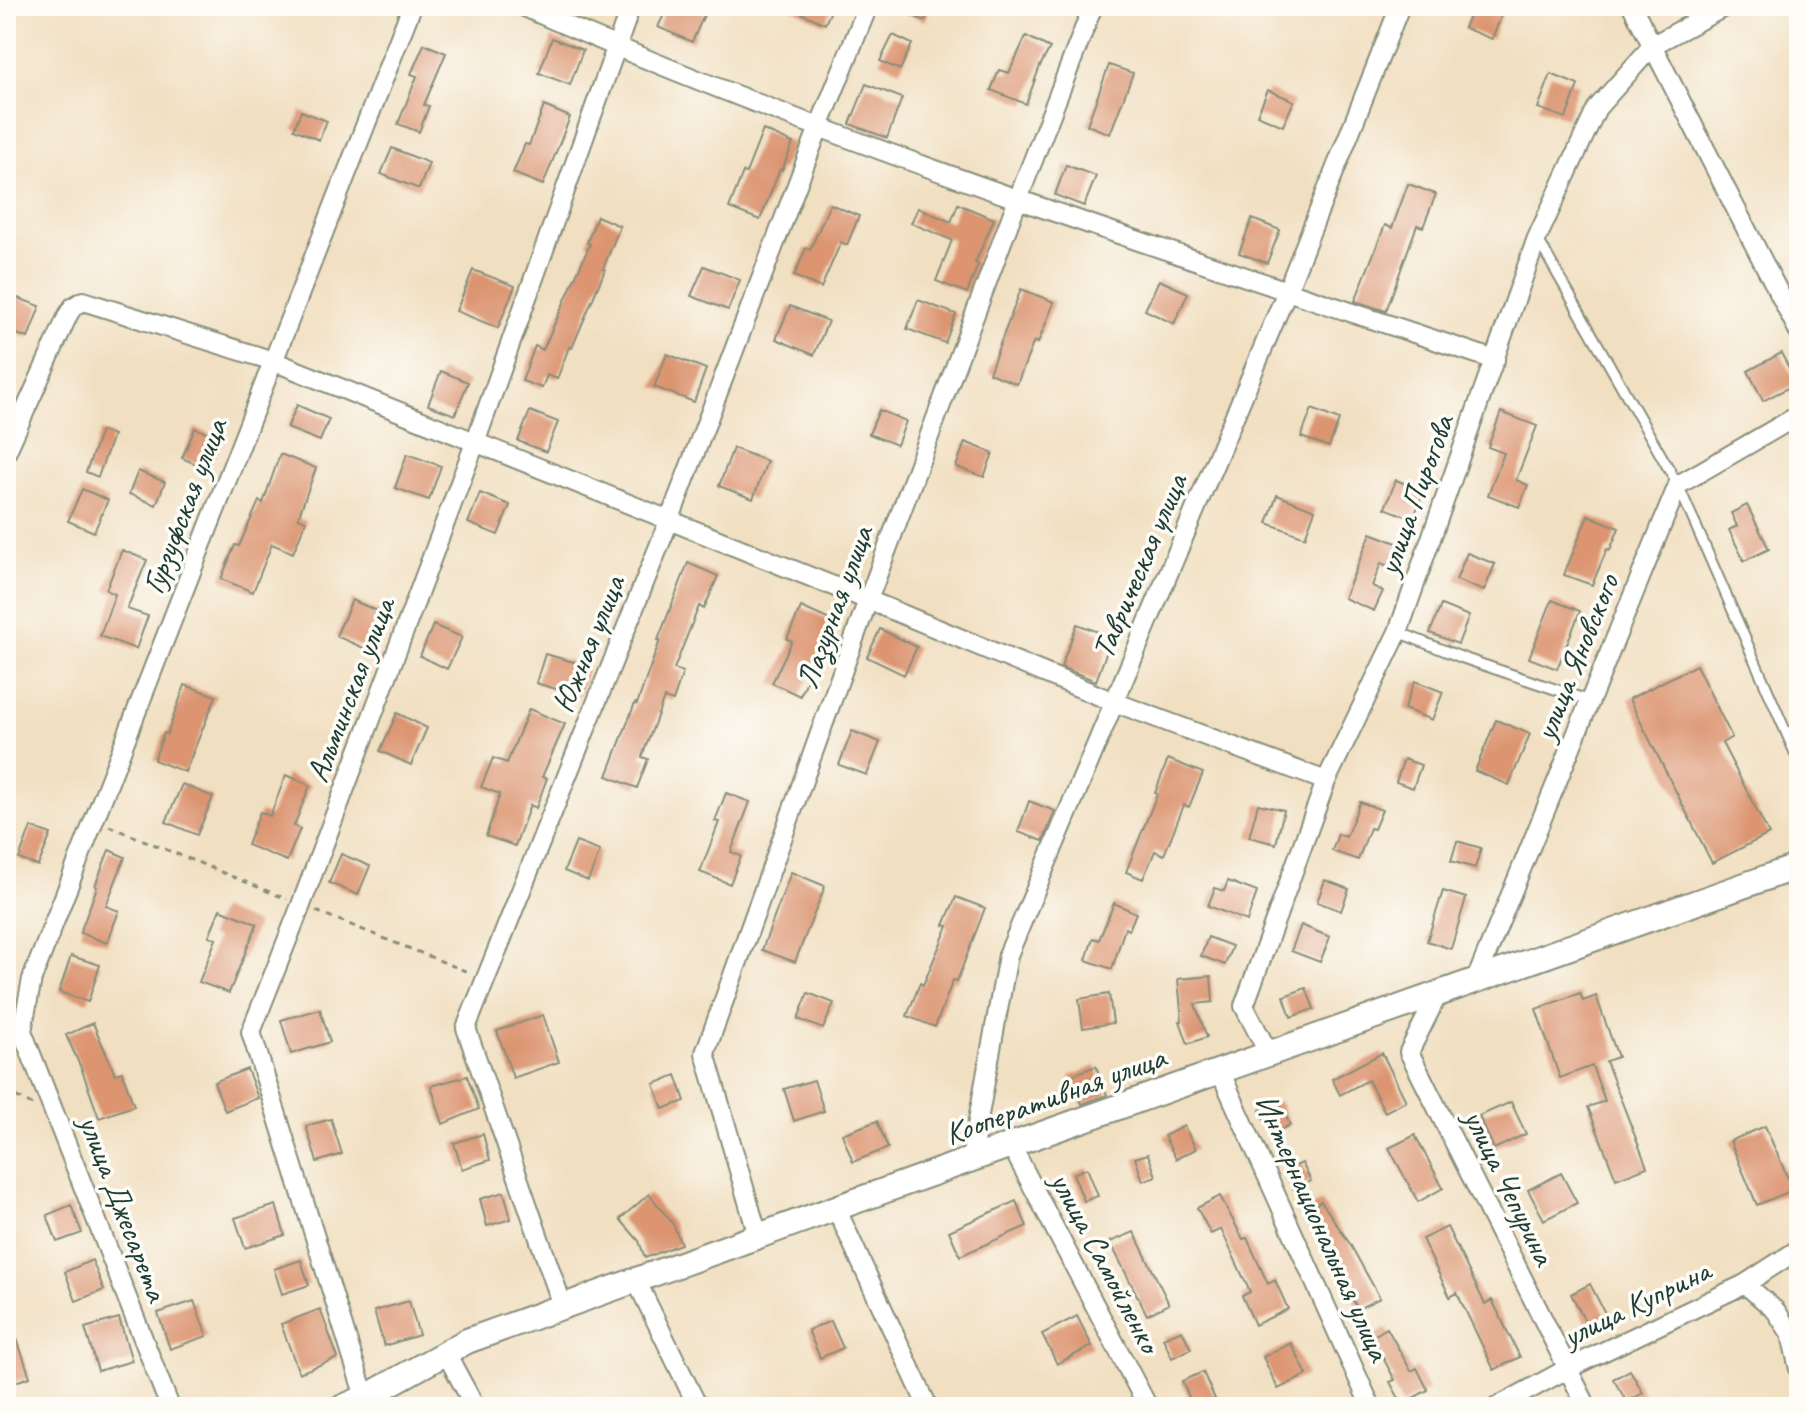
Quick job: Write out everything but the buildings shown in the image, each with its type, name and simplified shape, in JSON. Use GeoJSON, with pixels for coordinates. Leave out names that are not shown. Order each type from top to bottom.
{"type":"FeatureCollection","features":[{"type":"Feature","properties":{"kind":"street","name":"Гурзуфская улица"},"geometry":{"type":"LineString","coordinates":[[22,1031],[32,979],[412,6]]}},
{"type":"Feature","properties":{"kind":"street"},"geometry":{"type":"LineString","coordinates":[[522,6],[615,47],[819,127],[1018,199],[1495,360]]}},
{"type":"Feature","properties":{"kind":"street","name":"Альминская улица"},"geometry":{"type":"LineString","coordinates":[[358,1404],[251,1032],[475,443],[631,6]]}},
{"type":"Feature","properties":{"kind":"street","name":"Южная улица"},"geometry":{"type":"LineString","coordinates":[[563,1307],[466,1028],[669,521],[868,6]]}},
{"type":"Feature","properties":{"kind":"street","name":"Лазурная улица"},"geometry":{"type":"LineString","coordinates":[[758,1236],[705,1053],[868,600],[1093,6]]}},
{"type":"Feature","properties":{"kind":"street","name":"Таврическая улица"},"geometry":{"type":"LineString","coordinates":[[971,1159],[1008,955],[1287,291],[1400,6]]}},
{"type":"Feature","properties":{"kind":"street"},"geometry":{"type":"LineString","coordinates":[[1632,6],[1799,332]]}},
{"type":"Feature","properties":{"kind":"street","name":"улица Пирогова"},"geometry":{"type":"LineString","coordinates":[[1269,1054],[1244,1006],[1326,781],[1398,632],[1537,238],[1597,108],[1653,45],[1726,6]]}},
{"type":"Feature","properties":{"kind":"street"},"geometry":{"type":"LineString","coordinates":[[6,453],[68,315],[73,307],[83,301],[273,361],[1114,702],[1326,781]]}},
{"type":"Feature","properties":{"kind":"street"},"geometry":{"type":"LineString","coordinates":[[1678,485],[1799,415]]}},
{"type":"Feature","properties":{"kind":"street","name":"улица Яновского"},"geometry":{"type":"LineString","coordinates":[[1476,980],[1678,485]]}},
{"type":"Feature","properties":{"kind":"street","name":"Кооперативная улица"},"geometry":{"type":"LineString","coordinates":[[358,1404],[467,1341],[1799,866]]}},
{"type":"Feature","properties":{"kind":"street","name":"улица Чепурина"},"geometry":{"type":"LineString","coordinates":[[1438,994],[1409,1052],[1587,1407]]}},
{"type":"Feature","properties":{"kind":"street","name":"улица Джесарета"},"geometry":{"type":"LineString","coordinates":[[22,1031],[170,1407]]}},
{"type":"Feature","properties":{"kind":"street","name":"Интернациональная улица"},"geometry":{"type":"LineString","coordinates":[[1220,1071],[1371,1407]]}},
{"type":"Feature","properties":{"kind":"street","name":"улица Самойленко"},"geometry":{"type":"LineString","coordinates":[[1011,1145],[1148,1407]]}},
{"type":"Feature","properties":{"kind":"street"},"geometry":{"type":"LineString","coordinates":[[836,1208],[928,1407]]}},
{"type":"Feature","properties":{"kind":"street","name":"улица Куприна"},"geometry":{"type":"LineString","coordinates":[[1497,1407],[1567,1369],[1745,1284],[1799,1249]]}},
{"type":"Feature","properties":{"kind":"street"},"geometry":{"type":"LineString","coordinates":[[636,1280],[698,1407]]}},
{"type":"Feature","properties":{"kind":"street"},"geometry":{"type":"LineString","coordinates":[[1745,1284],[1776,1311],[1791,1334],[1799,1369]]}},
{"type":"Feature","properties":{"kind":"street"},"geometry":{"type":"LineString","coordinates":[[446,1353],[475,1407]]}},
{"type":"Feature","properties":{"kind":"lane"},"geometry":{"type":"LineString","coordinates":[[1537,238],[1678,485],[1799,762]]}},
{"type":"Feature","properties":{"kind":"lane"},"geometry":{"type":"LineString","coordinates":[[1398,632],[1463,658],[1590,701]]}}]}
